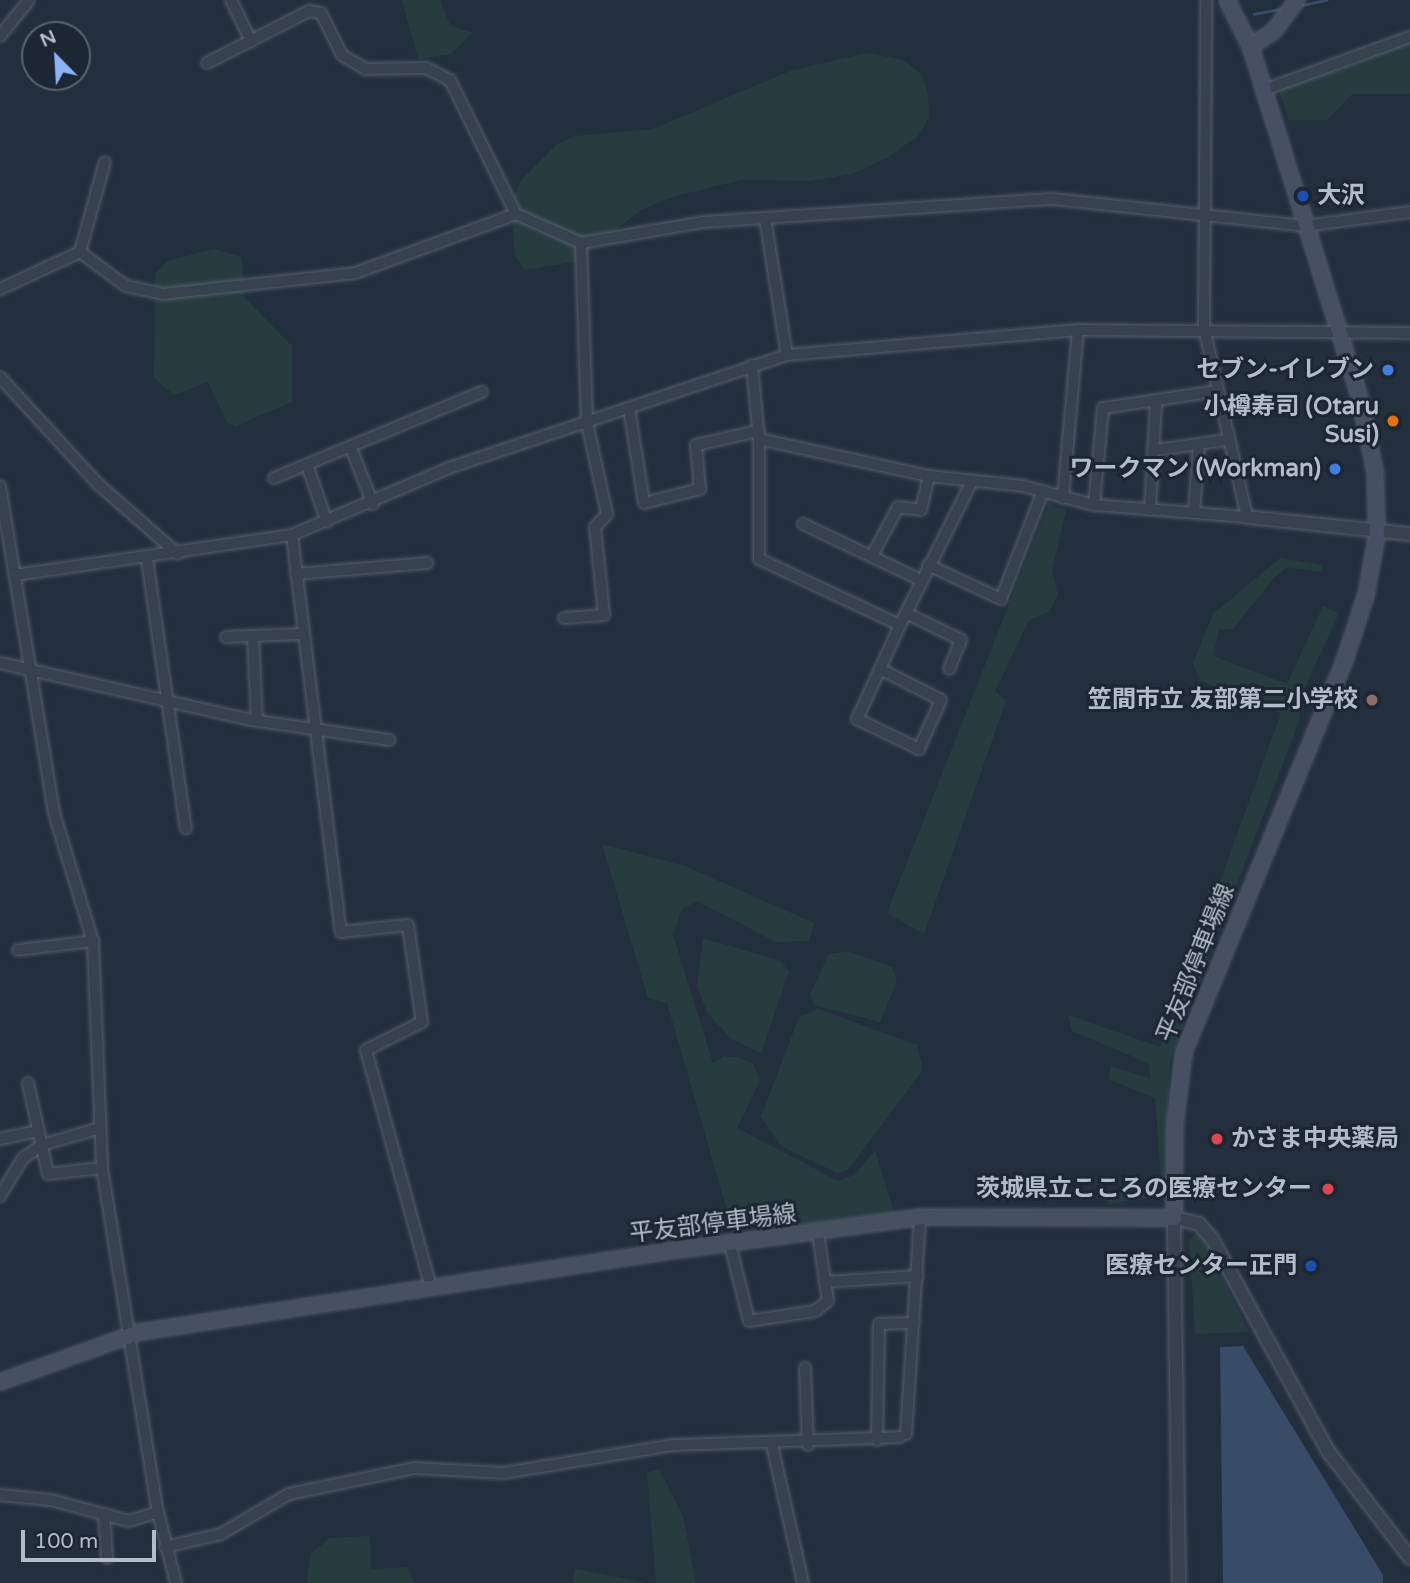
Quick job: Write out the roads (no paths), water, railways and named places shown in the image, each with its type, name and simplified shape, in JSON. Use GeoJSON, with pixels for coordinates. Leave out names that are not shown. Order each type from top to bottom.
{"type":"FeatureCollection","features":[{"type":"Feature","properties":{"kind":"main road","name":"平友部停車場線"},"geometry":{"type":"LineString","coordinates":[[0,1382],[129,1336],[431,1287],[920,1217],[1174,1218],[1175,1113],[1184,1052],[1345,659],[1366,595],[1377,535],[1367,428],[1250,46],[1227,0]]}},
{"type":"Feature","properties":{"kind":"main road"},"geometry":{"type":"LineString","coordinates":[[1250,46],[1273,32],[1297,0]]}},
{"type":"Feature","properties":{"kind":"street"},"geometry":{"type":"LineString","coordinates":[[231,0],[251,41]]}},
{"type":"Feature","properties":{"kind":"street"},"geometry":{"type":"LineString","coordinates":[[1206,0],[1204,327],[1226,440],[1247,517]]}},
{"type":"Feature","properties":{"kind":"street"},"geometry":{"type":"LineString","coordinates":[[0,36],[24,2]]}},
{"type":"Feature","properties":{"kind":"street"},"geometry":{"type":"LineString","coordinates":[[207,63],[309,11],[321,13],[342,55],[365,69],[426,68],[450,80],[516,214],[581,243],[665,226],[1052,199],[1204,212],[1305,226],[1410,212]]}},
{"type":"Feature","properties":{"kind":"street"},"geometry":{"type":"LineString","coordinates":[[1264,90],[1410,37]]}},
{"type":"Feature","properties":{"kind":"street"},"geometry":{"type":"LineString","coordinates":[[0,289],[80,252],[105,162]]}},
{"type":"Feature","properties":{"kind":"street"},"geometry":{"type":"LineString","coordinates":[[80,252],[126,286],[163,295],[355,273],[516,214]]}},
{"type":"Feature","properties":{"kind":"street"},"geometry":{"type":"LineString","coordinates":[[765,218],[787,355]]}},
{"type":"Feature","properties":{"kind":"street"},"geometry":{"type":"LineString","coordinates":[[564,618],[604,615],[595,527],[607,514],[587,423],[581,243]]}},
{"type":"Feature","properties":{"kind":"street"},"geometry":{"type":"LineString","coordinates":[[15,575],[147,559],[292,535],[373,504],[449,468],[787,355],[1078,330],[1204,327],[1263,335],[1410,333]]}},
{"type":"Feature","properties":{"kind":"street"},"geometry":{"type":"LineString","coordinates":[[1063,498],[1078,330]]}},
{"type":"Feature","properties":{"kind":"street"},"geometry":{"type":"LineString","coordinates":[[752,365],[759,435],[760,559],[900,625]]}},
{"type":"Feature","properties":{"kind":"street"},"geometry":{"type":"LineString","coordinates":[[0,377],[98,484],[178,554]]}},
{"type":"Feature","properties":{"kind":"street"},"geometry":{"type":"LineString","coordinates":[[1094,505],[1103,408],[1217,391]]}},
{"type":"Feature","properties":{"kind":"street"},"geometry":{"type":"LineString","coordinates":[[274,478],[482,393]]}},
{"type":"Feature","properties":{"kind":"street"},"geometry":{"type":"LineString","coordinates":[[1150,510],[1156,450],[1156,401]]}},
{"type":"Feature","properties":{"kind":"street"},"geometry":{"type":"LineString","coordinates":[[629,408],[644,503],[700,489],[696,445],[759,435],[929,476],[1043,491],[1094,505],[1247,517],[1377,535],[1410,534]]}},
{"type":"Feature","properties":{"kind":"street"},"geometry":{"type":"LineString","coordinates":[[1156,450],[1226,440]]}},
{"type":"Feature","properties":{"kind":"street"},"geometry":{"type":"LineString","coordinates":[[1194,513],[1199,444]]}},
{"type":"Feature","properties":{"kind":"street"},"geometry":{"type":"LineString","coordinates":[[351,448],[373,504]]}},
{"type":"Feature","properties":{"kind":"street"},"geometry":{"type":"LineString","coordinates":[[307,465],[327,522]]}},
{"type":"Feature","properties":{"kind":"street"},"geometry":{"type":"LineString","coordinates":[[872,556],[898,507],[921,510],[929,476]]}},
{"type":"Feature","properties":{"kind":"street"},"geometry":{"type":"LineString","coordinates":[[880,670],[941,699],[919,748],[857,719],[921,580],[972,481]]}},
{"type":"Feature","properties":{"kind":"street"},"geometry":{"type":"LineString","coordinates":[[0,486],[54,813],[93,941],[102,1168],[158,1513],[176,1583]]}},
{"type":"Feature","properties":{"kind":"street"},"geometry":{"type":"LineString","coordinates":[[929,565],[1001,599],[1043,491]]}},
{"type":"Feature","properties":{"kind":"street"},"geometry":{"type":"LineString","coordinates":[[803,524],[921,580]]}},
{"type":"Feature","properties":{"kind":"street"},"geometry":{"type":"LineString","coordinates":[[292,535],[302,634],[319,725],[341,932],[408,925],[422,1022],[366,1050],[431,1287]]}},
{"type":"Feature","properties":{"kind":"street"},"geometry":{"type":"LineString","coordinates":[[147,559],[163,696],[186,828]]}},
{"type":"Feature","properties":{"kind":"street"},"geometry":{"type":"LineString","coordinates":[[296,574],[428,563]]}},
{"type":"Feature","properties":{"kind":"street"},"geometry":{"type":"LineString","coordinates":[[906,613],[961,640],[949,669]]}},
{"type":"Feature","properties":{"kind":"street"},"geometry":{"type":"LineString","coordinates":[[226,637],[302,634]]}},
{"type":"Feature","properties":{"kind":"street"},"geometry":{"type":"LineString","coordinates":[[253,636],[257,720]]}},
{"type":"Feature","properties":{"kind":"street"},"geometry":{"type":"LineString","coordinates":[[0,663],[30,666],[257,720],[319,725],[390,740]]}},
{"type":"Feature","properties":{"kind":"street"},"geometry":{"type":"LineString","coordinates":[[18,950],[93,941]]}},
{"type":"Feature","properties":{"kind":"street"},"geometry":{"type":"LineString","coordinates":[[28,1083],[48,1174],[102,1168]]}},
{"type":"Feature","properties":{"kind":"street"},"geometry":{"type":"LineString","coordinates":[[0,1196],[23,1158],[42,1145],[100,1128]]}},
{"type":"Feature","properties":{"kind":"street"},"geometry":{"type":"LineString","coordinates":[[0,1139],[39,1131]]}},
{"type":"Feature","properties":{"kind":"street"},"geometry":{"type":"LineString","coordinates":[[165,1547],[221,1534],[272,1501],[340,1479],[414,1468],[504,1473],[674,1445],[808,1445],[903,1436],[918,1276],[920,1217]]}},
{"type":"Feature","properties":{"kind":"street"},"geometry":{"type":"LineString","coordinates":[[1179,1583],[1174,1218],[1199,1224],[1212,1239],[1328,1451],[1410,1558]]}},
{"type":"Feature","properties":{"kind":"street"},"geometry":{"type":"LineString","coordinates":[[730,1244],[749,1321],[815,1311],[828,1301],[818,1233]]}},
{"type":"Feature","properties":{"kind":"street"},"geometry":{"type":"LineString","coordinates":[[825,1282],[918,1276]]}},
{"type":"Feature","properties":{"kind":"street"},"geometry":{"type":"LineString","coordinates":[[877,1440],[879,1324],[914,1323]]}},
{"type":"Feature","properties":{"kind":"street"},"geometry":{"type":"LineString","coordinates":[[805,1368],[808,1445]]}},
{"type":"Feature","properties":{"kind":"street"},"geometry":{"type":"LineString","coordinates":[[772,1445],[803,1583]]}},
{"type":"Feature","properties":{"kind":"street"},"geometry":{"type":"LineString","coordinates":[[0,1495],[129,1521],[158,1513]]}},
{"type":"Feature","properties":{"kind":"street"},"geometry":{"type":"LineString","coordinates":[[104,1514],[107,1559]]}},
{"type":"Feature","properties":{"kind":"water"},"geometry":{"type":"Polygon","coordinates":[[[1243,1346],[1383,1575],[1383,1583],[1223,1583],[1220,1347],[1243,1346]]]}},
{"type":"Feature","properties":{"kind":"waterway"},"geometry":{"type":"LineString","coordinates":[[1302,5],[1326,0]]}},
{"type":"Feature","properties":{"kind":"waterway"},"geometry":{"type":"LineString","coordinates":[[1254,14],[1285,8]]}},
{"type":"Feature","properties":{"kind":"place","name":"大沢"},"geometry":{"type":"Point","coordinates":[1303,196]}},
{"type":"Feature","properties":{"kind":"place","name":"セブン-イレブン"},"geometry":{"type":"Point","coordinates":[1388,370]}},
{"type":"Feature","properties":{"kind":"place","name":"小樽寿司 (Otaru Susi)"},"geometry":{"type":"Point","coordinates":[1393,421]}},
{"type":"Feature","properties":{"kind":"place","name":"ワークマン (Workman)"},"geometry":{"type":"Point","coordinates":[1335,469]}},
{"type":"Feature","properties":{"kind":"place","name":"笠間市立 友部第二小学校"},"geometry":{"type":"Point","coordinates":[1372,700]}},
{"type":"Feature","properties":{"kind":"place","name":"かさま中央薬局"},"geometry":{"type":"Point","coordinates":[1217,1139]}},
{"type":"Feature","properties":{"kind":"place","name":"茨城県立こころの医療センター"},"geometry":{"type":"Point","coordinates":[1328,1189]}},
{"type":"Feature","properties":{"kind":"place","name":"医療センター正門"},"geometry":{"type":"Point","coordinates":[1311,1266]}}]}
